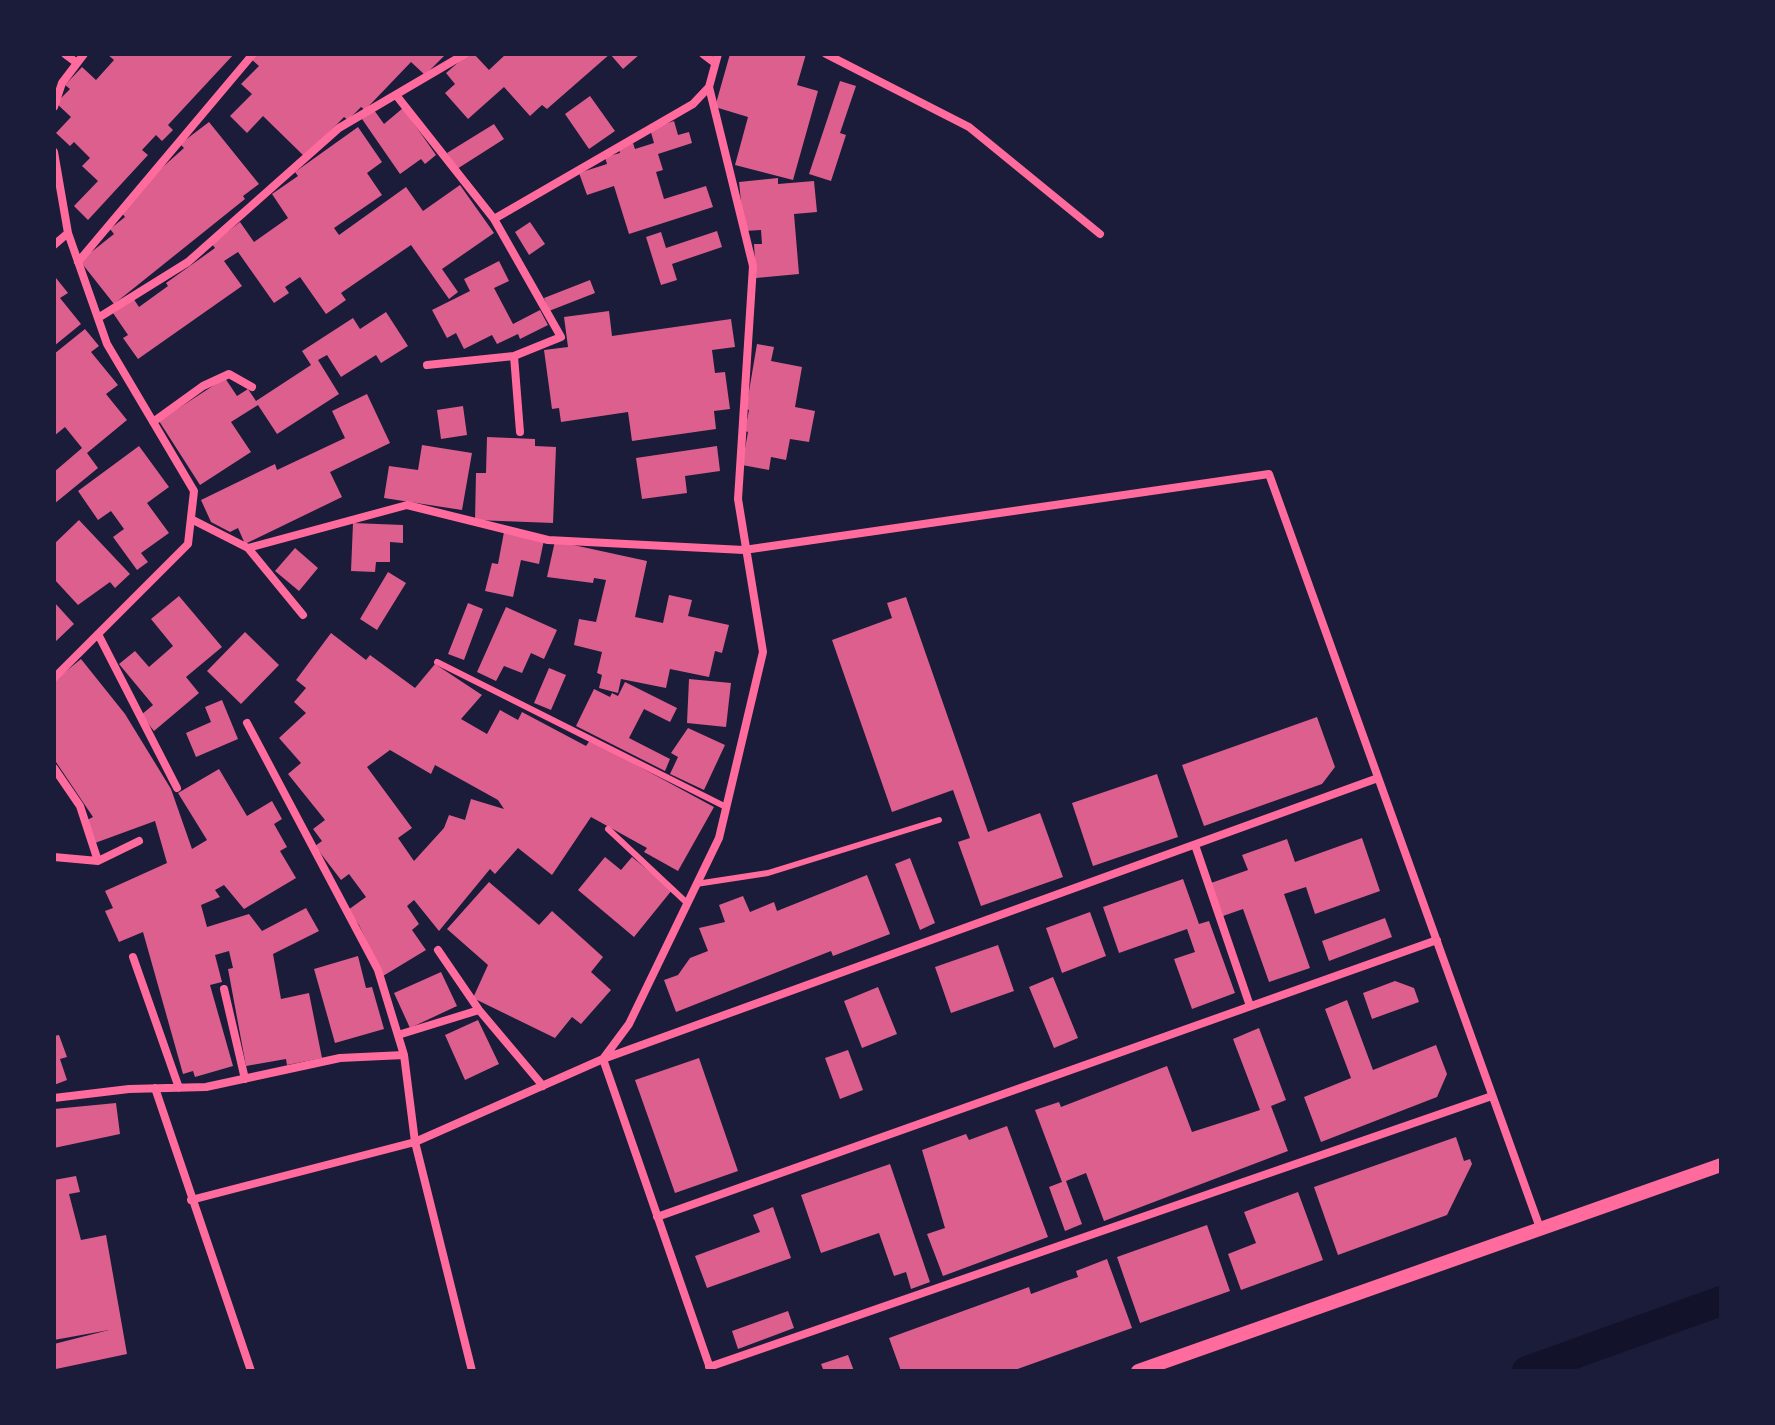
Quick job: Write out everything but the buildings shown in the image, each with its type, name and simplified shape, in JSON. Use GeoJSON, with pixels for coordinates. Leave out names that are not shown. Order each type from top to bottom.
{"type":"FeatureCollection","features":[{"type":"Feature","properties":{"kind":"street"},"geometry":{"type":"LineString","coordinates":[[65,54],[77,63]]}},
{"type":"Feature","properties":{"kind":"street"},"geometry":{"type":"LineString","coordinates":[[54,107],[62,83],[84,54]]}},
{"type":"Feature","properties":{"kind":"street"},"geometry":{"type":"LineString","coordinates":[[78,262],[253,54]]}},
{"type":"Feature","properties":{"kind":"street"},"geometry":{"type":"LineString","coordinates":[[98,318],[188,262],[339,128],[465,54]]}},
{"type":"Feature","properties":{"kind":"street"},"geometry":{"type":"LineString","coordinates":[[603,1059],[629,1024],[719,838],[763,652],[738,499],[753,266],[709,87],[716,59],[703,54]]}},
{"type":"Feature","properties":{"kind":"street"},"geometry":{"type":"LineString","coordinates":[[826,54],[969,127],[1100,234]]}},
{"type":"Feature","properties":{"kind":"street"},"geometry":{"type":"LineString","coordinates":[[494,219],[693,104],[709,87]]}},
{"type":"Feature","properties":{"kind":"street"},"geometry":{"type":"LineString","coordinates":[[396,95],[494,219],[561,337],[514,356],[427,365]]}},
{"type":"Feature","properties":{"kind":"street"},"geometry":{"type":"LineString","coordinates":[[54,152],[68,233],[107,344],[194,491],[188,544],[55,675]]}},
{"type":"Feature","properties":{"kind":"street"},"geometry":{"type":"LineString","coordinates":[[54,245],[68,233]]}},
{"type":"Feature","properties":{"kind":"street"},"geometry":{"type":"LineString","coordinates":[[514,356],[520,432]]}},
{"type":"Feature","properties":{"kind":"street"},"geometry":{"type":"LineString","coordinates":[[153,422],[203,386],[229,374],[252,387]]}},
{"type":"Feature","properties":{"kind":"street"},"geometry":{"type":"LineString","coordinates":[[248,548],[407,505],[548,540],[744,550],[1269,474],[1540,1228]]}},
{"type":"Feature","properties":{"kind":"street"},"geometry":{"type":"LineString","coordinates":[[191,519],[248,548],[303,615]]}},
{"type":"Feature","properties":{"kind":"street"},"geometry":{"type":"LineString","coordinates":[[98,634],[177,788]]}},
{"type":"Feature","properties":{"kind":"street"},"geometry":{"type":"LineString","coordinates":[[247,723],[378,970],[404,1055],[415,1142],[472,1371]]}},
{"type":"Feature","properties":{"kind":"street"},"geometry":{"type":"LineString","coordinates":[[54,768],[80,806],[98,861]]}},
{"type":"Feature","properties":{"kind":"street"},"geometry":{"type":"LineString","coordinates":[[191,1200],[415,1142],[603,1059],[1378,778]]}},
{"type":"Feature","properties":{"kind":"street"},"geometry":{"type":"LineString","coordinates":[[54,857],[98,861],[139,841]]}},
{"type":"Feature","properties":{"kind":"street"},"geometry":{"type":"LineString","coordinates":[[1195,845],[1250,1006]]}},
{"type":"Feature","properties":{"kind":"street"},"geometry":{"type":"LineString","coordinates":[[657,1217],[1437,940]]}},
{"type":"Feature","properties":{"kind":"street"},"geometry":{"type":"LineString","coordinates":[[438,950],[479,1010],[543,1086]]}},
{"type":"Feature","properties":{"kind":"street"},"geometry":{"type":"LineString","coordinates":[[133,957],[179,1088]]}},
{"type":"Feature","properties":{"kind":"street"},"geometry":{"type":"LineString","coordinates":[[224,989],[245,1079]]}},
{"type":"Feature","properties":{"kind":"street"},"geometry":{"type":"LineString","coordinates":[[398,1035],[479,1010]]}},
{"type":"Feature","properties":{"kind":"street"},"geometry":{"type":"LineString","coordinates":[[54,1098],[155,1088],[206,1087],[340,1058],[404,1055]]}},
{"type":"Feature","properties":{"kind":"street"},"geometry":{"type":"LineString","coordinates":[[603,1059],[710,1369],[1492,1096]]}},
{"type":"Feature","properties":{"kind":"street"},"geometry":{"type":"LineString","coordinates":[[155,1088],[251,1371]]}},
{"type":"Feature","properties":{"kind":"street"},"geometry":{"type":"LineString","coordinates":[[1138,1371],[1721,1165]]}},
{"type":"Feature","properties":{"kind":"lane"},"geometry":{"type":"LineString","coordinates":[[437,662],[726,807]]}},
{"type":"Feature","properties":{"kind":"lane"},"geometry":{"type":"LineString","coordinates":[[696,884],[768,873],[939,820]]}},
{"type":"Feature","properties":{"kind":"lane"},"geometry":{"type":"LineString","coordinates":[[608,829],[687,903]]}},
{"type":"Feature","properties":{"kind":"waterway"},"geometry":{"type":"LineString","coordinates":[[1527,1371],[1721,1301]]}}]}
